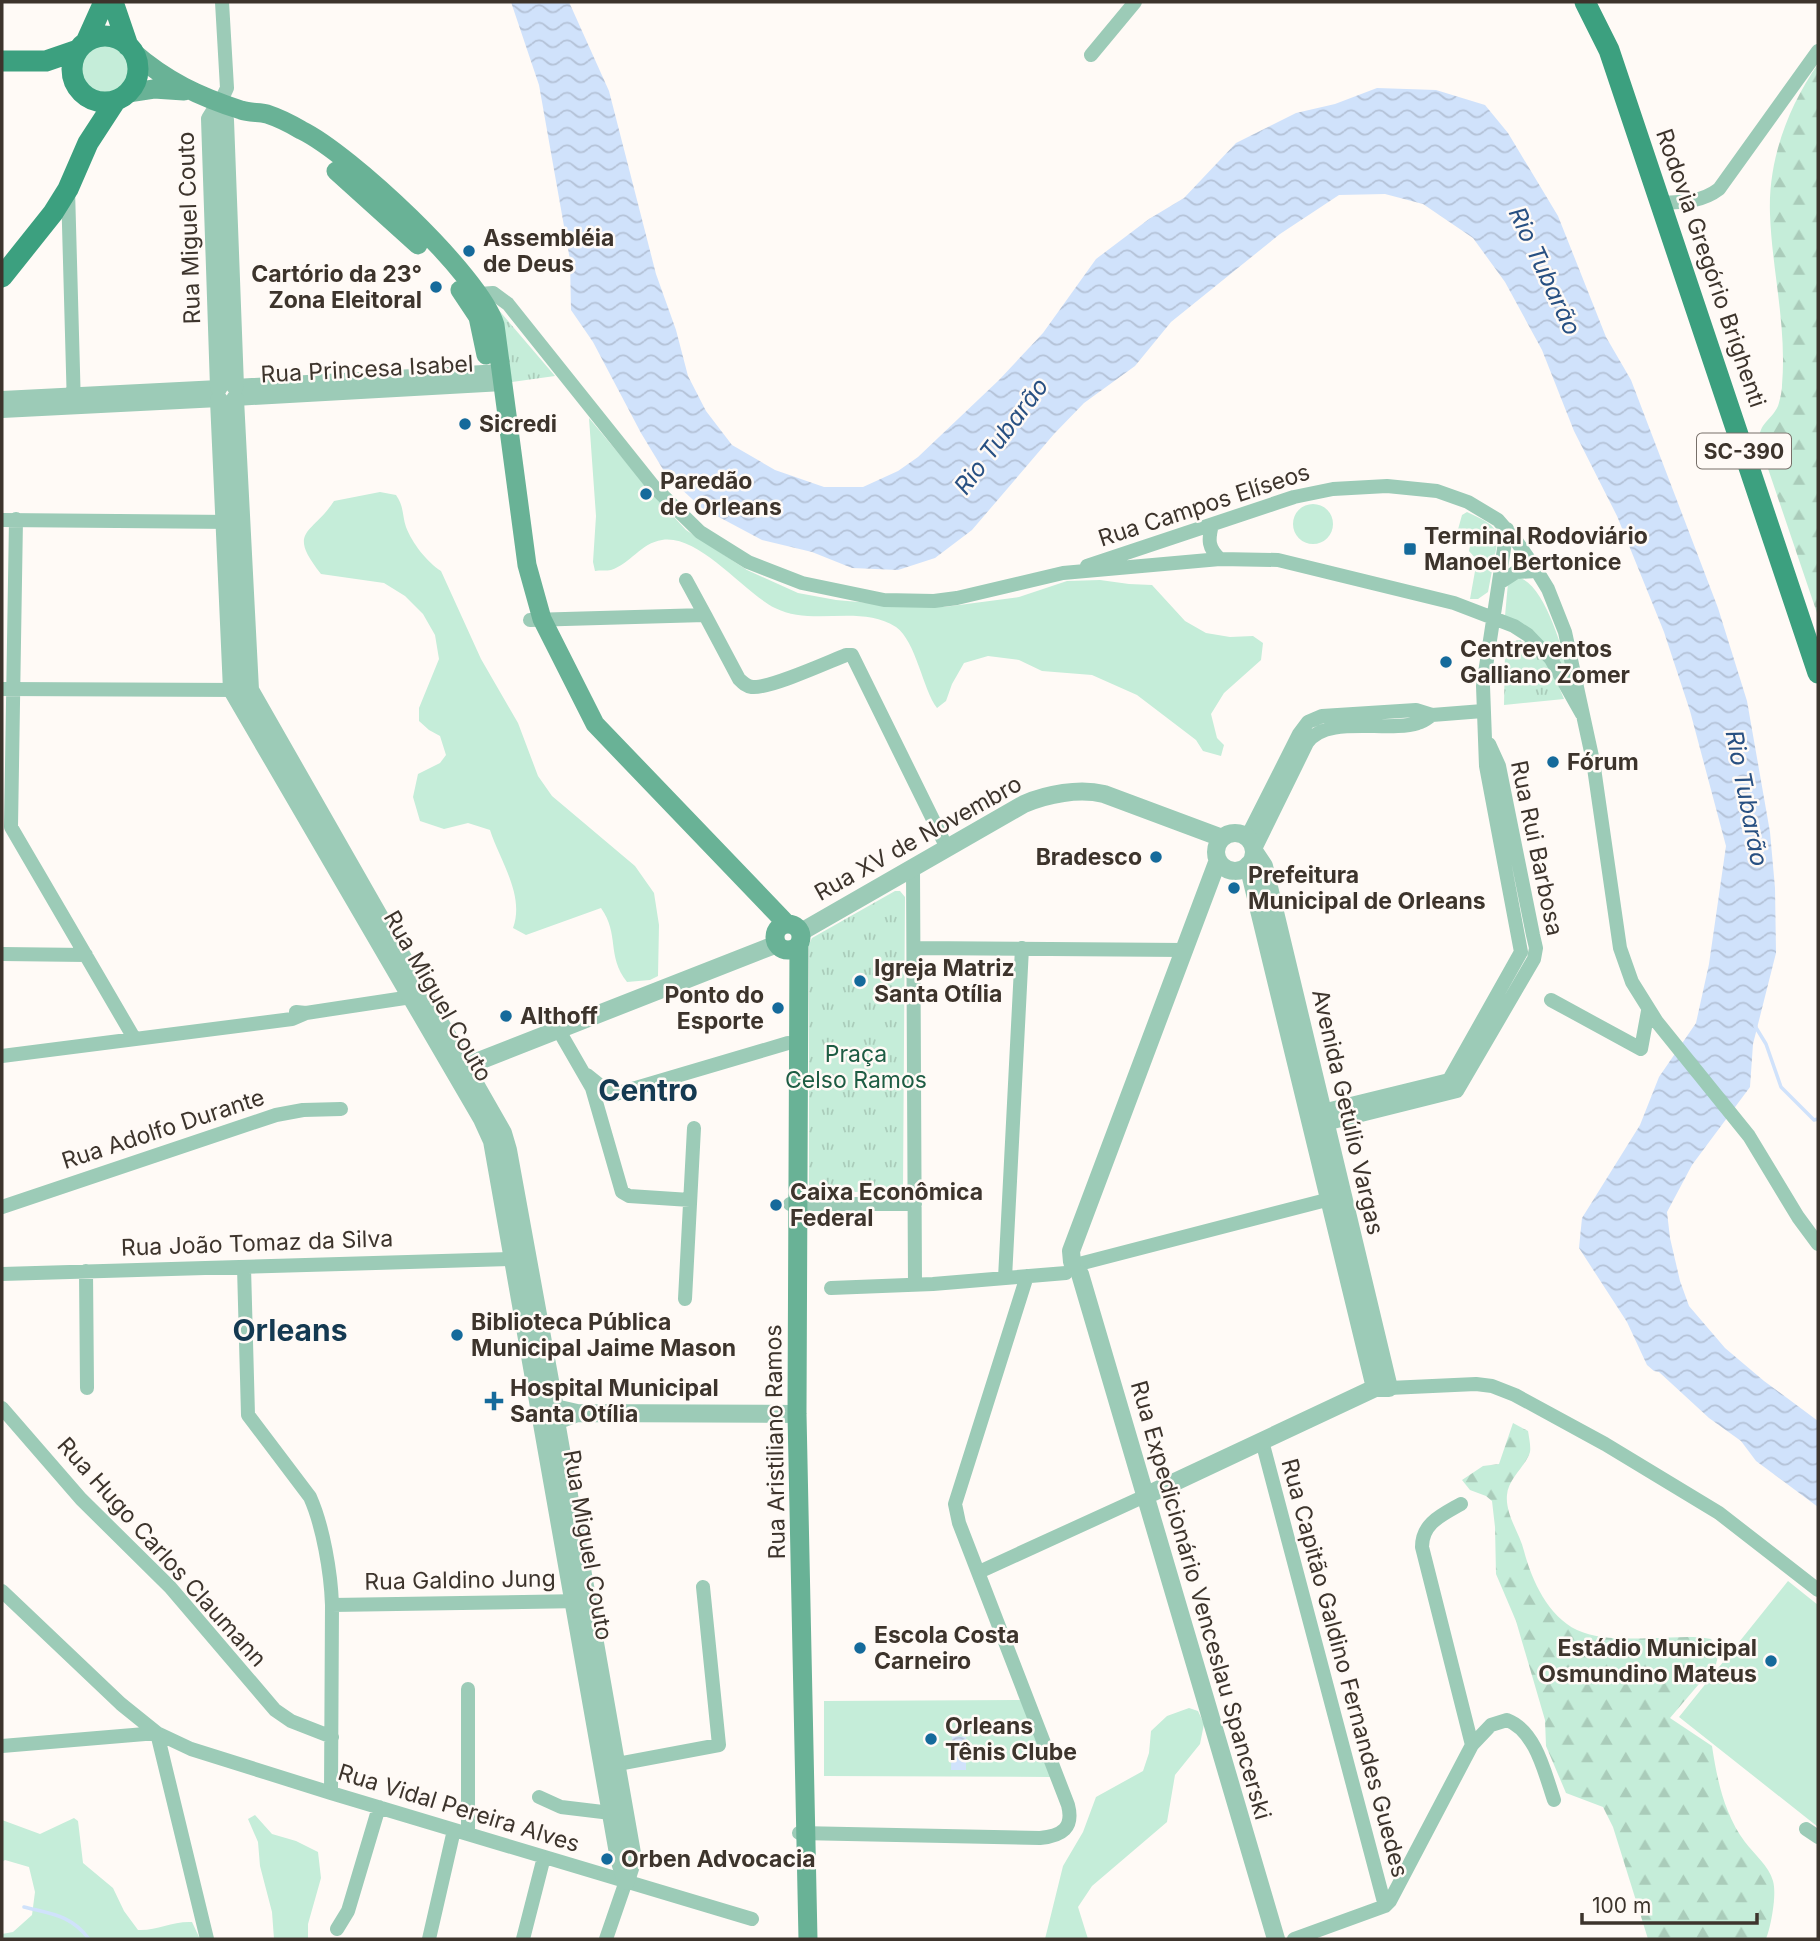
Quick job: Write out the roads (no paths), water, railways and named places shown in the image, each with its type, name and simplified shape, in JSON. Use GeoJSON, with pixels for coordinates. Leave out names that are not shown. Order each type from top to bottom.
{"type":"FeatureCollection","features":[{"type":"Feature","properties":{"kind":"main road"},"geometry":{"type":"LineString","coordinates":[[88,142],[89,114],[72,68],[104,2]]}},
{"type":"Feature","properties":{"kind":"main road"},"geometry":{"type":"LineString","coordinates":[[2,277],[40,232],[68,189],[88,142],[134,84],[138,74],[137,63],[113,2]]}},
{"type":"Feature","properties":{"kind":"main road","name":"Rodovia Gregório Brighenti"},"geometry":{"type":"LineString","coordinates":[[1585,2],[1609,50],[1818,673]]}},
{"type":"Feature","properties":{"kind":"main road"},"geometry":{"type":"LineString","coordinates":[[2,61],[34,62],[56,59],[96,37],[119,39],[160,74],[191,92],[245,112],[265,114],[300,129],[449,258],[475,298],[489,308],[495,325],[495,378],[536,620],[595,724],[650,790],[788,938]]}},
{"type":"Feature","properties":{"kind":"main road"},"geometry":{"type":"LineString","coordinates":[[34,62],[61,74],[98,101],[154,89],[191,92]]}},
{"type":"Feature","properties":{"kind":"main road","name":"Rua Aristiliano Ramos"},"geometry":{"type":"LineString","coordinates":[[788,938],[793,1204]]}},
{"type":"Feature","properties":{"kind":"main road","name":"Rua Aristiliano Ramos"},"geometry":{"type":"LineString","coordinates":[[788,938],[793,1204],[793,1414],[803,1919],[799,1939]]}},
{"type":"Feature","properties":{"kind":"main road","name":"Rua Aristiliano Ramos"},"geometry":{"type":"LineString","coordinates":[[803,1919],[808,1939]]}},
{"type":"Feature","properties":{"kind":"street"},"geometry":{"type":"LineString","coordinates":[[220,103],[227,88],[222,2]]}},
{"type":"Feature","properties":{"kind":"street"},"geometry":{"type":"LineString","coordinates":[[1091,55],[1135,2]]}},
{"type":"Feature","properties":{"kind":"street"},"geometry":{"type":"LineString","coordinates":[[1662,203],[1698,200],[1709,197],[1719,189],[1818,51]]}},
{"type":"Feature","properties":{"kind":"street","name":"Rua Miguel Couto"},"geometry":{"type":"LineString","coordinates":[[220,103],[210,119],[223,269],[241,690],[460,1069],[485,1125],[502,1152],[551,1415],[609,1766],[633,1859],[626,1881]]}},
{"type":"Feature","properties":{"kind":"street"},"geometry":{"type":"LineString","coordinates":[[68,189],[74,401]]}},
{"type":"Feature","properties":{"kind":"street"},"geometry":{"type":"LineString","coordinates":[[475,298],[493,293],[508,304],[674,510],[701,532],[748,562],[802,583],[834,592],[909,602],[957,598],[1063,573],[1220,559],[1278,559],[1454,603],[1494,617],[1528,635],[1538,645],[1560,673],[1582,714]]}},
{"type":"Feature","properties":{"kind":"street","name":"Rua Princesa Isabel"},"geometry":{"type":"LineString","coordinates":[[2,411],[74,401],[495,378]]}},
{"type":"Feature","properties":{"kind":"street","name":"Rua Princesa Isabel"},"geometry":{"type":"LineString","coordinates":[[2,398],[74,401]]}},
{"type":"Feature","properties":{"kind":"street","name":"Rua Campos Elíseos"},"geometry":{"type":"LineString","coordinates":[[1063,573],[1311,492],[1359,486],[1437,491],[1482,509],[1507,529]]}},
{"type":"Feature","properties":{"kind":"street"},"geometry":{"type":"LineString","coordinates":[[134,1038],[6,827],[9,520],[233,522]]}},
{"type":"Feature","properties":{"kind":"street"},"geometry":{"type":"LineString","coordinates":[[1212,525],[1209,542],[1213,553],[1220,559]]}},
{"type":"Feature","properties":{"kind":"street"},"geometry":{"type":"LineString","coordinates":[[1507,529],[1548,589],[1565,632],[1593,761],[1620,948],[1632,982],[1653,1016],[1749,1136],[1793,1209],[1818,1244]]}},
{"type":"Feature","properties":{"kind":"street","name":"Rua Rui Barbosa"},"geometry":{"type":"LineString","coordinates":[[1317,1119],[1414,1095],[1457,1091],[1471,1054],[1514,980],[1536,953],[1527,936],[1499,799],[1499,766],[1486,739],[1483,712],[1483,686],[1507,529]]}},
{"type":"Feature","properties":{"kind":"street"},"geometry":{"type":"LineString","coordinates":[[1499,583],[1516,572],[1537,571]]}},
{"type":"Feature","properties":{"kind":"street"},"geometry":{"type":"LineString","coordinates":[[686,580],[744,684],[751,687],[766,685],[852,655],[947,848]]}},
{"type":"Feature","properties":{"kind":"street"},"geometry":{"type":"LineString","coordinates":[[536,620],[705,615]]}},
{"type":"Feature","properties":{"kind":"street"},"geometry":{"type":"LineString","coordinates":[[7,689],[241,690]]}},
{"type":"Feature","properties":{"kind":"street"},"geometry":{"type":"LineString","coordinates":[[1250,851],[1237,833],[1222,838],[1216,849],[1222,865],[1238,870],[1250,851],[1299,734],[1315,725],[1322,716],[1416,710],[1432,715],[1483,712]]}},
{"type":"Feature","properties":{"kind":"street","name":"Rua XV de Novembro"},"geometry":{"type":"LineString","coordinates":[[460,1069],[788,938],[1035,799],[1085,791],[1104,794],[1222,838]]}},
{"type":"Feature","properties":{"kind":"street","name":"Avenida Getúlio Vargas"},"geometry":{"type":"LineString","coordinates":[[1250,851],[1382,1388]]}},
{"type":"Feature","properties":{"kind":"street","name":"Rua Expedicionário Venceslau Spancerski"},"geometry":{"type":"LineString","coordinates":[[1218,860],[1070,1251],[1276,1939]]}},
{"type":"Feature","properties":{"kind":"street"},"geometry":{"type":"LineString","coordinates":[[913,868],[915,1285]]}},
{"type":"Feature","properties":{"kind":"street"},"geometry":{"type":"LineString","coordinates":[[914,948],[1184,950]]}},
{"type":"Feature","properties":{"kind":"street"},"geometry":{"type":"LineString","coordinates":[[1006,1278],[1022,948]]}},
{"type":"Feature","properties":{"kind":"street"},"geometry":{"type":"LineString","coordinates":[[2,954],[86,955]]}},
{"type":"Feature","properties":{"kind":"street"},"geometry":{"type":"LineString","coordinates":[[2,1056],[292,1019],[306,1013],[418,996]]}},
{"type":"Feature","properties":{"kind":"street"},"geometry":{"type":"LineString","coordinates":[[1550,1000],[1641,1049],[1653,1016]]}},
{"type":"Feature","properties":{"kind":"street"},"geometry":{"type":"LineString","coordinates":[[558,1029],[585,1073],[594,1094],[622,1192],[629,1196],[690,1200]]}},
{"type":"Feature","properties":{"kind":"street"},"geometry":{"type":"LineString","coordinates":[[585,1073],[612,1095],[788,1043]]}},
{"type":"Feature","properties":{"kind":"street","name":"Rua Adolfo Durante"},"geometry":{"type":"LineString","coordinates":[[2,1207],[276,1115],[303,1110],[341,1109]]}},
{"type":"Feature","properties":{"kind":"street"},"geometry":{"type":"LineString","coordinates":[[685,1299],[694,1128]]}},
{"type":"Feature","properties":{"kind":"street","name":"Rua Miguel Couto"},"geometry":{"type":"LineString","coordinates":[[502,1152],[513,1259],[551,1415]]}},
{"type":"Feature","properties":{"kind":"street"},"geometry":{"type":"LineString","coordinates":[[831,1288],[1006,1278],[1074,1268],[1336,1197]]}},
{"type":"Feature","properties":{"kind":"street"},"geometry":{"type":"LineString","coordinates":[[793,1204],[915,1204]]}},
{"type":"Feature","properties":{"kind":"street","name":"Rua João Tomaz da Silva"},"geometry":{"type":"LineString","coordinates":[[2,1274],[513,1259]]}},
{"type":"Feature","properties":{"kind":"street"},"geometry":{"type":"LineString","coordinates":[[244,1266],[248,1415],[305,1489],[313,1505],[330,1579],[331,1793]]}},
{"type":"Feature","properties":{"kind":"street"},"geometry":{"type":"LineString","coordinates":[[86,1271],[87,1388]]}},
{"type":"Feature","properties":{"kind":"street"},"geometry":{"type":"LineString","coordinates":[[802,1833],[1040,1838],[1066,1831],[1070,1820],[1068,1805],[957,1514],[956,1495],[1027,1276]]}},
{"type":"Feature","properties":{"kind":"street"},"geometry":{"type":"LineString","coordinates":[[979,1572],[1382,1388],[1476,1384],[1492,1386],[1515,1395],[1605,1444],[1719,1513],[1818,1590]]}},
{"type":"Feature","properties":{"kind":"street","name":"Rua Hugo Carlos Claumann"},"geometry":{"type":"LineString","coordinates":[[2,1408],[81,1499],[170,1587],[275,1710],[291,1721],[332,1737]]}},
{"type":"Feature","properties":{"kind":"street"},"geometry":{"type":"LineString","coordinates":[[551,1415],[793,1414]]}},
{"type":"Feature","properties":{"kind":"street","name":"Rua Capitão Galdino Fernandes Guedes"},"geometry":{"type":"LineString","coordinates":[[1262,1441],[1385,1906]]}},
{"type":"Feature","properties":{"kind":"street"},"geometry":{"type":"LineString","coordinates":[[1461,1504],[1426,1529],[1422,1547],[1472,1745]]}},
{"type":"Feature","properties":{"kind":"street"},"geometry":{"type":"LineString","coordinates":[[609,1766],[719,1745],[703,1587]]}},
{"type":"Feature","properties":{"kind":"street"},"geometry":{"type":"LineString","coordinates":[[2,1591],[121,1704],[156,1733],[207,1939]]}},
{"type":"Feature","properties":{"kind":"street","name":"Rua Galdino Jung"},"geometry":{"type":"LineString","coordinates":[[332,1605],[581,1602]]}},
{"type":"Feature","properties":{"kind":"street"},"geometry":{"type":"LineString","coordinates":[[429,1939],[461,1832],[468,1689]]}},
{"type":"Feature","properties":{"kind":"street"},"geometry":{"type":"LineString","coordinates":[[1294,1939],[1385,1906],[1396,1894],[1472,1745],[1491,1725],[1507,1720],[1515,1723],[1529,1739],[1554,1800]]}},
{"type":"Feature","properties":{"kind":"street"},"geometry":{"type":"LineString","coordinates":[[2,1746],[156,1733]]}},
{"type":"Feature","properties":{"kind":"street","name":"Rua Vidal Pereira Alves"},"geometry":{"type":"LineString","coordinates":[[156,1733],[191,1749],[331,1793],[752,1919]]}},
{"type":"Feature","properties":{"kind":"street","name":"Rua Miguel Couto"},"geometry":{"type":"LineString","coordinates":[[609,1766],[611,1813],[626,1881]]}},
{"type":"Feature","properties":{"kind":"street"},"geometry":{"type":"LineString","coordinates":[[539,1797],[561,1807],[611,1813]]}},
{"type":"Feature","properties":{"kind":"street"},"geometry":{"type":"LineString","coordinates":[[337,1929],[345,1920],[379,1807]]}},
{"type":"Feature","properties":{"kind":"street"},"geometry":{"type":"LineString","coordinates":[[523,1939],[544,1857]]}},
{"type":"Feature","properties":{"kind":"street"},"geometry":{"type":"LineString","coordinates":[[606,1939],[626,1881]]}},
{"type":"Feature","properties":{"kind":"water","name":"Rio Tubarão"},"geometry":{"type":"Polygon","coordinates":[[[511,2],[569,2],[609,91],[656,274],[676,330],[688,376],[706,411],[732,445],[775,470],[824,487],[863,487],[898,471],[918,457],[999,380],[1043,333],[1096,259],[1149,219],[1184,198],[1236,143],[1296,113],[1335,104],[1377,88],[1436,90],[1485,105],[1508,133],[1558,216],[1606,337],[1631,380],[1718,608],[1747,701],[1770,832],[1775,888],[1776,953],[1753,1044],[1750,1087],[1692,1165],[1667,1212],[1680,1281],[1689,1306],[1725,1348],[1818,1421],[1818,1507],[1756,1461],[1741,1441],[1709,1418],[1659,1372],[1647,1365],[1627,1322],[1579,1248],[1582,1218],[1640,1125],[1659,1077],[1696,1023],[1709,964],[1726,846],[1690,711],[1664,632],[1617,516],[1574,431],[1542,350],[1505,282],[1473,238],[1423,204],[1385,194],[1339,195],[1280,234],[1171,322],[1135,366],[1084,403],[1054,434],[972,530],[935,558],[898,570],[852,568],[812,552],[762,540],[702,508],[667,476],[641,433],[593,342],[571,310],[570,260],[539,85],[511,2]]]}},
{"type":"Feature","properties":{"kind":"water"},"geometry":{"type":"Polygon","coordinates":[[[952,1736],[966,1737],[966,1770],[951,1770],[952,1736]]]}},
{"type":"Feature","properties":{"kind":"waterway"},"geometry":{"type":"LineString","coordinates":[[1755,1026],[1766,1044],[1781,1087],[1814,1120],[1818,1119]]}},
{"type":"Feature","properties":{"kind":"waterway"},"geometry":{"type":"LineString","coordinates":[[24,1907],[68,1920],[89,1939]]}},
{"type":"Feature","properties":{"kind":"place","name":"Assembléia de Deus"},"geometry":{"type":"Point","coordinates":[469,251]}},
{"type":"Feature","properties":{"kind":"place","name":"Cartório da 23° Zona Eleitoral"},"geometry":{"type":"Point","coordinates":[436,287]}},
{"type":"Feature","properties":{"kind":"place","name":"Sicredi"},"geometry":{"type":"Point","coordinates":[465,424]}},
{"type":"Feature","properties":{"kind":"place","name":"Paredão de Orleans"},"geometry":{"type":"Point","coordinates":[646,494]}},
{"type":"Feature","properties":{"kind":"place","name":"Terminal Rodoviário Manoel Bertonice"},"geometry":{"type":"Point","coordinates":[1410,549]}},
{"type":"Feature","properties":{"kind":"place","name":"Centreventos Galliano Zomer"},"geometry":{"type":"Point","coordinates":[1446,662]}},
{"type":"Feature","properties":{"kind":"place","name":"Fórum"},"geometry":{"type":"Point","coordinates":[1553,762]}},
{"type":"Feature","properties":{"kind":"place","name":"Bradesco"},"geometry":{"type":"Point","coordinates":[1156,857]}},
{"type":"Feature","properties":{"kind":"place","name":"Prefeitura Municipal de Orleans"},"geometry":{"type":"Point","coordinates":[1234,888]}},
{"type":"Feature","properties":{"kind":"place","name":"Igreja Matriz Santa Otília"},"geometry":{"type":"Point","coordinates":[860,981]}},
{"type":"Feature","properties":{"kind":"place","name":"Ponto do Esporte"},"geometry":{"type":"Point","coordinates":[778,1008]}},
{"type":"Feature","properties":{"kind":"place","name":"Althoff"},"geometry":{"type":"Point","coordinates":[506,1016]}},
{"type":"Feature","properties":{"kind":"place","name":"Caixa Econômica Federal"},"geometry":{"type":"Point","coordinates":[776,1205]}},
{"type":"Feature","properties":{"kind":"place","name":"Biblioteca Pública Municipal Jaime Mason"},"geometry":{"type":"Point","coordinates":[457,1335]}},
{"type":"Feature","properties":{"kind":"place","name":"Hospital Municipal Santa Otília"},"geometry":{"type":"Point","coordinates":[494,1401]}},
{"type":"Feature","properties":{"kind":"place","name":"Escola Costa Carneiro"},"geometry":{"type":"Point","coordinates":[860,1648]}},
{"type":"Feature","properties":{"kind":"place","name":"Estádio Municipal Osmundino Mateus"},"geometry":{"type":"Point","coordinates":[1771,1661]}},
{"type":"Feature","properties":{"kind":"place","name":"Orleans Tênis Clube"},"geometry":{"type":"Point","coordinates":[931,1739]}},
{"type":"Feature","properties":{"kind":"place","name":"Orben Advocacia"},"geometry":{"type":"Point","coordinates":[607,1859]}},
{"type":"Feature","properties":{"kind":"district","name":"Centro"},"geometry":{"type":"Point","coordinates":[648,1090]}},
{"type":"Feature","properties":{"kind":"district","name":"Orleans"},"geometry":{"type":"Point","coordinates":[290,1330]}},
{"type":"Feature","properties":{"kind":"park label","name":"Praça Celso Ramos"},"geometry":{"type":"Point","coordinates":[856,1067]}}]}
